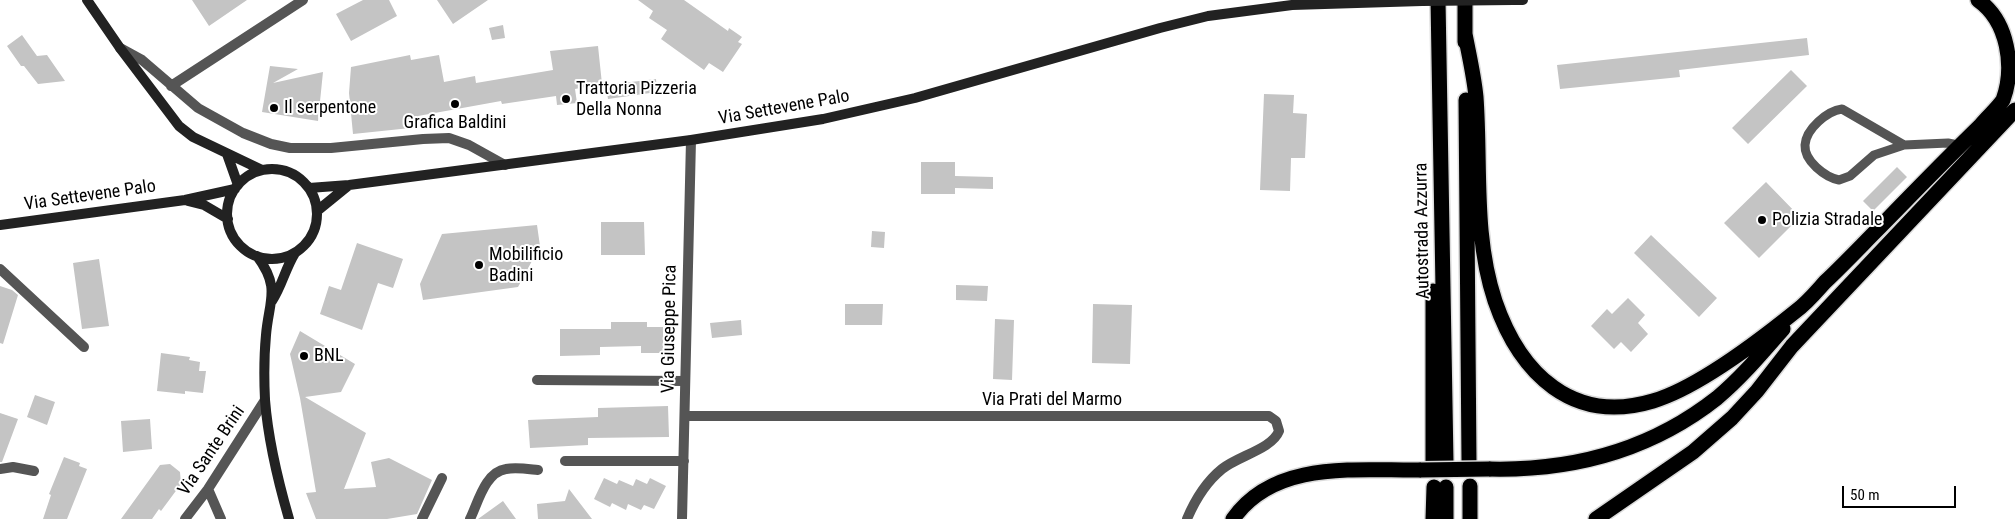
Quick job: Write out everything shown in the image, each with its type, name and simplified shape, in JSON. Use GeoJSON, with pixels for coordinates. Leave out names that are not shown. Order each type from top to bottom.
{"type":"FeatureCollection","features":[{"type":"Feature","properties":{"kind":"highway"},"geometry":{"type":"LineString","coordinates":[[1433,464],[1434,202],[1440,128],[1438,0]]}},
{"type":"Feature","properties":{"kind":"highway"},"geometry":{"type":"LineString","coordinates":[[1465,0],[1469,461]]}},
{"type":"Feature","properties":{"kind":"highway"},"geometry":{"type":"LineString","coordinates":[[1978,0],[1996,17],[2004,31],[2009,46],[2010,76],[2003,99]]}},
{"type":"Feature","properties":{"kind":"highway"},"geometry":{"type":"LineString","coordinates":[[1465,34],[1475,89],[1480,226],[1488,274],[1497,307],[1508,332],[1524,358],[1547,383],[1568,397],[1591,405],[1630,405],[1654,401],[1716,369],[1800,308]]}},
{"type":"Feature","properties":{"kind":"highway"},"geometry":{"type":"LineString","coordinates":[[1596,519],[1704,444],[1750,399],[1792,346],[1964,152],[2015,82]]}},
{"type":"Feature","properties":{"kind":"highway"},"geometry":{"type":"LineString","coordinates":[[1244,519],[1254,507],[1270,495],[1299,484],[1337,479],[1401,479],[1489,474],[1542,468],[1582,462],[1619,452],[1655,437],[1696,413],[1722,393],[1758,358],[1800,308],[1964,152],[2015,110]]}},
{"type":"Feature","properties":{"kind":"highway"},"geometry":{"type":"LineString","coordinates":[[1233,519],[1247,503],[1265,488],[1293,477],[1336,471],[1433,464],[1489,474],[1536,476],[1600,465],[1637,453],[1688,426],[1792,346]]}},
{"type":"Feature","properties":{"kind":"highway"},"geometry":{"type":"LineString","coordinates":[[1470,486],[1470,519]]}},
{"type":"Feature","properties":{"kind":"highway"},"geometry":{"type":"LineString","coordinates":[[1433,519],[1440,487],[1446,519]]}},
{"type":"Feature","properties":{"kind":"main road"},"geometry":{"type":"LineString","coordinates":[[88,0],[120,48],[179,126],[193,137],[262,170]]}},
{"type":"Feature","properties":{"kind":"main road","name":"Via Settevene Palo"},"geometry":{"type":"LineString","coordinates":[[309,188],[349,185],[691,140],[848,114],[1013,71],[1208,16],[1292,5],[1523,0]]}},
{"type":"Feature","properties":{"kind":"main road"},"geometry":{"type":"LineString","coordinates":[[227,154],[237,187]]}},
{"type":"Feature","properties":{"kind":"main road"},"geometry":{"type":"LineString","coordinates":[[256,256],[284,257],[303,247],[311,236],[316,224],[316,202],[309,188],[301,179],[292,174],[275,169],[262,170],[250,175],[237,187],[228,208],[228,219],[235,239],[246,250],[256,256],[264,266],[270,280],[272,301],[266,334],[265,400],[275,460],[289,519]]}},
{"type":"Feature","properties":{"kind":"main road"},"geometry":{"type":"LineString","coordinates":[[317,211],[349,185]]}},
{"type":"Feature","properties":{"kind":"main road","name":"Via Settevene Palo"},"geometry":{"type":"LineString","coordinates":[[0,225],[185,200],[237,187]]}},
{"type":"Feature","properties":{"kind":"main road"},"geometry":{"type":"LineString","coordinates":[[185,200],[204,205],[228,219]]}},
{"type":"Feature","properties":{"kind":"main road"},"geometry":{"type":"LineString","coordinates":[[272,301],[280,290],[287,265],[294,253]]}},
{"type":"Feature","properties":{"kind":"street"},"geometry":{"type":"LineString","coordinates":[[171,86],[303,0]]}},
{"type":"Feature","properties":{"kind":"street"},"geometry":{"type":"LineString","coordinates":[[120,48],[142,60],[198,108],[243,133],[271,144],[290,148],[331,148],[449,138],[469,145],[505,165]]}},
{"type":"Feature","properties":{"kind":"street","name":"Via Giuseppe Pica"},"geometry":{"type":"LineString","coordinates":[[682,519],[691,140]]}},
{"type":"Feature","properties":{"kind":"street"},"geometry":{"type":"LineString","coordinates":[[0,270],[84,347]]}},
{"type":"Feature","properties":{"kind":"street"},"geometry":{"type":"LineString","coordinates":[[537,380],[686,381]]}},
{"type":"Feature","properties":{"kind":"street","name":"Via Sante Brini"},"geometry":{"type":"LineString","coordinates":[[185,519],[208,489],[265,400]]}},
{"type":"Feature","properties":{"kind":"street","name":"Via Prati del Marmo"},"geometry":{"type":"LineString","coordinates":[[685,416],[1264,416],[1273,418],[1279,431],[1272,441],[1218,472],[1198,498],[1187,519]]}},
{"type":"Feature","properties":{"kind":"street"},"geometry":{"type":"LineString","coordinates":[[565,461],[684,462]]}},
{"type":"Feature","properties":{"kind":"street"},"geometry":{"type":"LineString","coordinates":[[0,469],[13,467],[34,471]]}},
{"type":"Feature","properties":{"kind":"street"},"geometry":{"type":"LineString","coordinates":[[470,519],[492,475],[506,469],[538,470]]}},
{"type":"Feature","properties":{"kind":"street"},"geometry":{"type":"LineString","coordinates":[[422,519],[442,478]]}},
{"type":"Feature","properties":{"kind":"street"},"geometry":{"type":"LineString","coordinates":[[208,489],[220,519]]}},
{"type":"Feature","properties":{"kind":"lane"},"geometry":{"type":"LineString","coordinates":[[1904,145],[1842,109],[1831,111],[1824,116],[1814,127],[1805,146],[1809,159],[1827,175],[1839,180],[1850,176],[1874,156],[1904,145],[1948,143],[1964,152]]}},
{"type":"Feature","properties":{"kind":"building"},"geometry":{"type":"Polygon","coordinates":[[[192,0],[247,0],[209,26],[192,0]]]}},
{"type":"Feature","properties":{"kind":"building"},"geometry":{"type":"Polygon","coordinates":[[[363,0],[389,0],[397,16],[351,41],[336,14],[363,0]]]}},
{"type":"Feature","properties":{"kind":"building"},"geometry":{"type":"Polygon","coordinates":[[[437,0],[488,0],[453,24],[437,0]]]}},
{"type":"Feature","properties":{"kind":"building"},"geometry":{"type":"Polygon","coordinates":[[[638,0],[684,0],[728,31],[729,28],[742,37],[738,42],[742,44],[723,72],[709,63],[704,70],[661,39],[667,30],[649,18],[653,11],[638,0]]]}},
{"type":"Feature","properties":{"kind":"building"},"geometry":{"type":"Polygon","coordinates":[[[503,25],[505,38],[492,40],[489,28],[503,25]]]}},
{"type":"Feature","properties":{"kind":"building"},"geometry":{"type":"Polygon","coordinates":[[[22,35],[37,56],[47,55],[65,81],[38,84],[24,66],[21,66],[7,46],[22,35]]]}},
{"type":"Feature","properties":{"kind":"building"},"geometry":{"type":"Polygon","coordinates":[[[1807,38],[1809,55],[1679,70],[1680,77],[1560,89],[1557,65],[1807,38]]]}},
{"type":"Feature","properties":{"kind":"building"},"geometry":{"type":"Polygon","coordinates":[[[598,46],[602,84],[575,89],[577,103],[557,105],[556,96],[502,104],[501,101],[418,116],[420,127],[353,134],[349,93],[351,67],[410,55],[411,60],[439,55],[444,82],[475,76],[476,83],[553,70],[550,51],[598,46]]]}},
{"type":"Feature","properties":{"kind":"building"},"geometry":{"type":"Polygon","coordinates":[[[270,66],[298,69],[273,83],[323,72],[318,121],[262,112],[270,66]]]}},
{"type":"Feature","properties":{"kind":"building"},"geometry":{"type":"Polygon","coordinates":[[[1791,70],[1807,86],[1748,144],[1732,128],[1791,70]]]}},
{"type":"Feature","properties":{"kind":"building"},"geometry":{"type":"Polygon","coordinates":[[[656,79],[657,92],[608,99],[606,85],[656,79]]]}},
{"type":"Feature","properties":{"kind":"building"},"geometry":{"type":"Polygon","coordinates":[[[1264,94],[1294,95],[1293,113],[1307,114],[1305,158],[1291,158],[1290,191],[1260,190],[1264,94]]]}},
{"type":"Feature","properties":{"kind":"building"},"geometry":{"type":"Polygon","coordinates":[[[921,162],[955,162],[955,176],[993,177],[993,189],[955,188],[955,194],[921,194],[921,162]]]}},
{"type":"Feature","properties":{"kind":"building"},"geometry":{"type":"Polygon","coordinates":[[[1897,167],[1907,177],[1873,211],[1863,201],[1897,167]]]}},
{"type":"Feature","properties":{"kind":"building","name":"Polizia Stradale"},"geometry":{"type":"Polygon","coordinates":[[[1766,182],[1800,217],[1759,258],[1724,223],[1766,182]]]}},
{"type":"Feature","properties":{"kind":"building"},"geometry":{"type":"Polygon","coordinates":[[[601,222],[644,222],[645,255],[601,255],[601,222]]]}},
{"type":"Feature","properties":{"kind":"building","name":"Mobilificio Badini"},"geometry":{"type":"Polygon","coordinates":[[[537,225],[540,246],[518,287],[423,300],[420,284],[442,234],[537,225]]]}},
{"type":"Feature","properties":{"kind":"building"},"geometry":{"type":"Polygon","coordinates":[[[872,231],[885,232],[884,248],[871,247],[872,231]]]}},
{"type":"Feature","properties":{"kind":"building"},"geometry":{"type":"Polygon","coordinates":[[[1651,235],[1717,298],[1699,317],[1634,253],[1651,235]]]}},
{"type":"Feature","properties":{"kind":"building"},"geometry":{"type":"Polygon","coordinates":[[[357,243],[403,259],[393,288],[378,283],[362,330],[320,314],[329,286],[341,290],[357,243]]]}},
{"type":"Feature","properties":{"kind":"building"},"geometry":{"type":"Polygon","coordinates":[[[99,259],[109,326],[82,329],[73,263],[99,259]]]}},
{"type":"Feature","properties":{"kind":"building"},"geometry":{"type":"Polygon","coordinates":[[[956,285],[988,286],[987,301],[956,300],[956,285]]]}},
{"type":"Feature","properties":{"kind":"building"},"geometry":{"type":"Polygon","coordinates":[[[0,286],[12,290],[18,295],[3,344],[0,343],[0,286]]]}},
{"type":"Feature","properties":{"kind":"building"},"geometry":{"type":"Polygon","coordinates":[[[1628,298],[1645,315],[1638,323],[1648,334],[1631,352],[1621,342],[1614,349],[1591,326],[1607,309],[1612,314],[1628,298]]]}},
{"type":"Feature","properties":{"kind":"building"},"geometry":{"type":"Polygon","coordinates":[[[845,304],[883,304],[882,325],[845,325],[845,304]]]}},
{"type":"Feature","properties":{"kind":"building"},"geometry":{"type":"Polygon","coordinates":[[[1093,304],[1132,305],[1130,364],[1092,363],[1093,304]]]}},
{"type":"Feature","properties":{"kind":"building"},"geometry":{"type":"Polygon","coordinates":[[[995,319],[1014,320],[1012,380],[993,379],[995,319]]]}},
{"type":"Feature","properties":{"kind":"building"},"geometry":{"type":"Polygon","coordinates":[[[741,320],[742,335],[712,338],[710,323],[741,320]]]}},
{"type":"Feature","properties":{"kind":"building"},"geometry":{"type":"Polygon","coordinates":[[[611,322],[647,322],[647,327],[663,327],[663,353],[641,353],[641,346],[600,347],[600,355],[560,356],[560,329],[611,329],[611,322]]]}},
{"type":"Feature","properties":{"kind":"building"},"geometry":{"type":"Polygon","coordinates":[[[300,331],[355,364],[341,392],[305,397],[366,433],[344,489],[376,487],[371,462],[389,458],[432,480],[417,514],[387,519],[316,519],[306,493],[316,492],[300,398],[290,354],[300,331]]]}},
{"type":"Feature","properties":{"kind":"building"},"geometry":{"type":"Polygon","coordinates":[[[161,353],[190,357],[189,360],[200,362],[199,371],[206,371],[203,393],[185,391],[185,394],[157,391],[161,353]]]}},
{"type":"Feature","properties":{"kind":"building"},"geometry":{"type":"Polygon","coordinates":[[[35,395],[55,402],[47,425],[27,417],[35,395]]]}},
{"type":"Feature","properties":{"kind":"building"},"geometry":{"type":"Polygon","coordinates":[[[668,406],[669,437],[588,438],[588,445],[530,448],[528,420],[598,417],[598,408],[668,406]]]}},
{"type":"Feature","properties":{"kind":"building"},"geometry":{"type":"Polygon","coordinates":[[[0,413],[18,419],[2,462],[0,462],[0,413]]]}},
{"type":"Feature","properties":{"kind":"building"},"geometry":{"type":"Polygon","coordinates":[[[150,419],[152,449],[123,452],[121,421],[150,419]]]}},
{"type":"Feature","properties":{"kind":"building"},"geometry":{"type":"Polygon","coordinates":[[[64,457],[80,463],[79,466],[87,469],[67,519],[43,519],[51,495],[49,494],[64,457]]]}},
{"type":"Feature","properties":{"kind":"building"},"geometry":{"type":"Polygon","coordinates":[[[170,464],[180,472],[181,484],[161,511],[159,509],[152,519],[121,519],[160,465],[170,464]]]}},
{"type":"Feature","properties":{"kind":"building"},"geometry":{"type":"Polygon","coordinates":[[[604,478],[617,484],[619,480],[633,486],[636,479],[647,484],[650,478],[666,486],[654,509],[644,505],[641,510],[628,504],[626,510],[612,503],[610,507],[594,499],[604,478]]]}},
{"type":"Feature","properties":{"kind":"building"},"geometry":{"type":"Polygon","coordinates":[[[569,489],[592,519],[538,519],[537,504],[565,501],[569,489]]]}},
{"type":"Feature","properties":{"kind":"building"},"geometry":{"type":"Polygon","coordinates":[[[503,501],[516,519],[478,519],[503,501]]]}},
{"type":"Feature","properties":{"kind":"place","name":"Trattoria Pizzeria Della Nonna"},"geometry":{"type":"Point","coordinates":[566,99]}},
{"type":"Feature","properties":{"kind":"place","name":"Grafica Baldini"},"geometry":{"type":"Point","coordinates":[455,104]}},
{"type":"Feature","properties":{"kind":"place","name":"Il serpentone"},"geometry":{"type":"Point","coordinates":[274,108]}},
{"type":"Feature","properties":{"kind":"place","name":"Polizia Stradale"},"geometry":{"type":"Point","coordinates":[1762,220]}},
{"type":"Feature","properties":{"kind":"place","name":"Mobilificio Badini"},"geometry":{"type":"Point","coordinates":[479,265]}},
{"type":"Feature","properties":{"kind":"place","name":"BNL"},"geometry":{"type":"Point","coordinates":[304,356]}}]}
